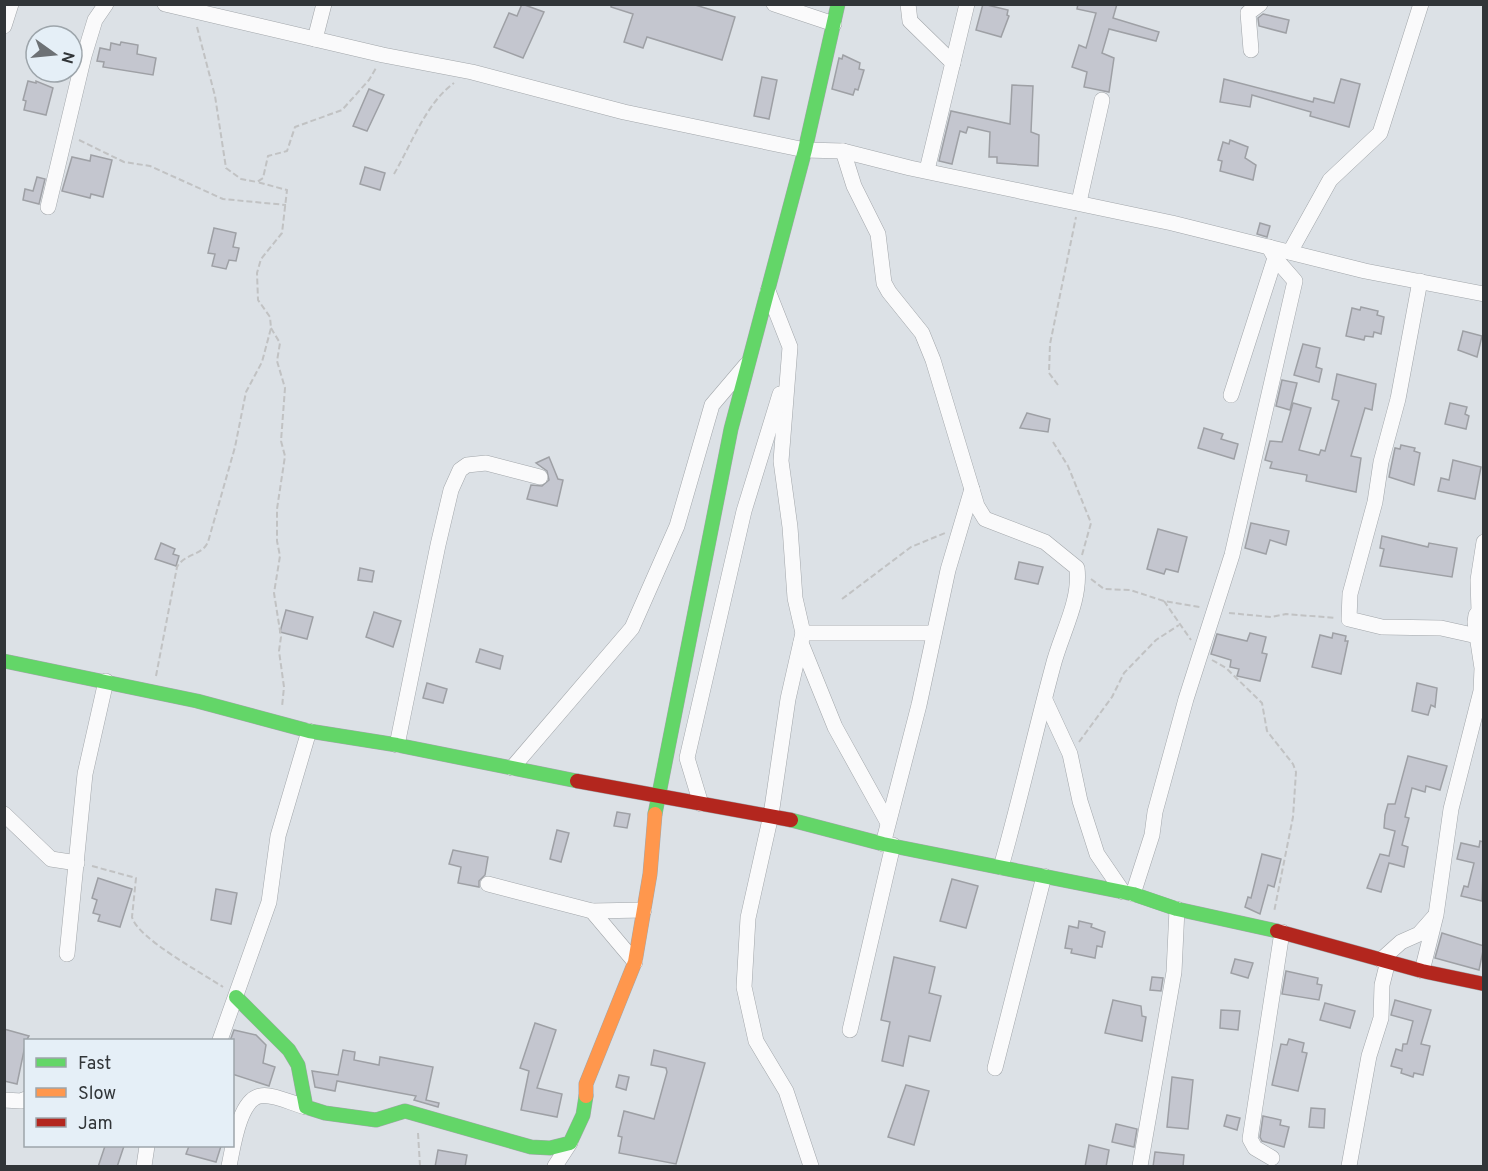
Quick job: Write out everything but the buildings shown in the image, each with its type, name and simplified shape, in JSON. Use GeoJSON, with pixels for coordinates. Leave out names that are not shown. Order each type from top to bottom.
{"type":"FeatureCollection","features":[{"type":"Feature","properties":{"kind":"street"},"geometry":{"type":"LineString","coordinates":[[4,27],[11,4]]}},
{"type":"Feature","properties":{"kind":"street"},"geometry":{"type":"LineString","coordinates":[[48,207],[95,20],[106,4]]}},
{"type":"Feature","properties":{"kind":"street"},"geometry":{"type":"LineString","coordinates":[[165,4],[193,13],[472,72],[624,112],[805,150],[843,151],[1079,202],[1272,253],[1290,252],[1365,271],[1484,294]]}},
{"type":"Feature","properties":{"kind":"street"},"geometry":{"type":"LineString","coordinates":[[315,39],[324,4]]}},
{"type":"Feature","properties":{"kind":"street"},"geometry":{"type":"LineString","coordinates":[[774,4],[834,24]]}},
{"type":"Feature","properties":{"kind":"street"},"geometry":{"type":"LineString","coordinates":[[555,1167],[580,1127],[588,1097],[585,1084],[634,962],[651,863],[656,797],[731,429],[805,150],[838,4]]}},
{"type":"Feature","properties":{"kind":"street"},"geometry":{"type":"LineString","coordinates":[[908,4],[910,21],[953,63]]}},
{"type":"Feature","properties":{"kind":"street"},"geometry":{"type":"LineString","coordinates":[[927,170],[967,4]]}},
{"type":"Feature","properties":{"kind":"street"},"geometry":{"type":"LineString","coordinates":[[1251,50],[1248,13],[1260,4]]}},
{"type":"Feature","properties":{"kind":"street"},"geometry":{"type":"LineString","coordinates":[[1290,252],[1330,180],[1380,133],[1421,4]]}},
{"type":"Feature","properties":{"kind":"street"},"geometry":{"type":"LineString","coordinates":[[1079,202],[1101,100]]}},
{"type":"Feature","properties":{"kind":"street"},"geometry":{"type":"LineString","coordinates":[[843,151],[854,186],[878,234],[884,283],[922,333],[933,360],[977,506],[985,519],[1045,542],[1077,568],[1077,591],[1045,700],[1001,867]]}},
{"type":"Feature","properties":{"kind":"street"},"geometry":{"type":"LineString","coordinates":[[1231,395],[1272,253]]}},
{"type":"Feature","properties":{"kind":"street"},"geometry":{"type":"LineString","coordinates":[[1128,893],[1152,835],[1155,812],[1200,652],[1232,555],[1255,445],[1282,346],[1295,281],[1272,253]]}},
{"type":"Feature","properties":{"kind":"street"},"geometry":{"type":"LineString","coordinates":[[1420,281],[1398,399],[1381,462],[1375,502],[1350,594],[1349,619],[1382,627],[1441,628],[1477,636]]}},
{"type":"Feature","properties":{"kind":"street"},"geometry":{"type":"LineString","coordinates":[[768,291],[790,347],[781,460],[790,526],[795,598],[802,638],[836,727],[888,820]]}},
{"type":"Feature","properties":{"kind":"street"},"geometry":{"type":"LineString","coordinates":[[513,768],[632,628],[677,526],[712,405],[749,362]]}},
{"type":"Feature","properties":{"kind":"street"},"geometry":{"type":"LineString","coordinates":[[701,804],[687,758],[744,512],[789,365]]}},
{"type":"Feature","properties":{"kind":"street"},"geometry":{"type":"LineString","coordinates":[[397,744],[451,490],[460,470],[467,465],[486,463],[540,477]]}},
{"type":"Feature","properties":{"kind":"street"},"geometry":{"type":"LineString","coordinates":[[850,1030],[888,844],[888,820],[919,705],[934,633],[972,488]]}},
{"type":"Feature","properties":{"kind":"street"},"geometry":{"type":"LineString","coordinates":[[1422,971],[1436,915],[1451,809],[1482,690],[1482,668],[1475,622],[1481,609],[1478,580],[1484,542]]}},
{"type":"Feature","properties":{"kind":"street"},"geometry":{"type":"LineString","coordinates":[[802,638],[934,633]]}},
{"type":"Feature","properties":{"kind":"street"},"geometry":{"type":"LineString","coordinates":[[802,638],[788,699],[771,815],[748,918],[744,987],[756,1041],[786,1091],[811,1167]]}},
{"type":"Feature","properties":{"kind":"street"},"geometry":{"type":"LineString","coordinates":[[4,661],[153,691],[309,731],[397,744],[656,797],[771,815],[888,844],[1128,893],[1177,909],[1276,931],[1422,971],[1484,984]]}},
{"type":"Feature","properties":{"kind":"street"},"geometry":{"type":"LineString","coordinates":[[67,954],[85,774],[106,681]]}},
{"type":"Feature","properties":{"kind":"street"},"geometry":{"type":"LineString","coordinates":[[1045,700],[1070,754],[1080,801],[1097,854],[1128,893]]}},
{"type":"Feature","properties":{"kind":"street"},"geometry":{"type":"LineString","coordinates":[[221,1039],[269,902],[278,836],[309,731]]}},
{"type":"Feature","properties":{"kind":"street"},"geometry":{"type":"LineString","coordinates":[[4,814],[51,859],[77,863]]}},
{"type":"Feature","properties":{"kind":"street"},"geometry":{"type":"LineString","coordinates":[[995,1068],[1044,876]]}},
{"type":"Feature","properties":{"kind":"street"},"geometry":{"type":"LineString","coordinates":[[488,884],[592,910],[644,909]]}},
{"type":"Feature","properties":{"kind":"street"},"geometry":{"type":"LineString","coordinates":[[1140,1167],[1173,972],[1177,909]]}},
{"type":"Feature","properties":{"kind":"street"},"geometry":{"type":"LineString","coordinates":[[592,910],[634,962]]}},
{"type":"Feature","properties":{"kind":"street"},"geometry":{"type":"LineString","coordinates":[[1348,1167],[1369,1056],[1381,1018],[1384,961],[1401,942],[1419,934],[1436,915]]}},
{"type":"Feature","properties":{"kind":"street"},"geometry":{"type":"LineString","coordinates":[[1272,1158],[1255,1148],[1250,1139],[1276,931]]}},
{"type":"Feature","properties":{"kind":"street"},"geometry":{"type":"LineString","coordinates":[[236,997],[289,1050],[298,1065],[306,1107]]}},
{"type":"Feature","properties":{"kind":"street"},"geometry":{"type":"LineString","coordinates":[[234,1147],[242,1114],[250,1100],[262,1095],[306,1107],[376,1120],[405,1112],[426,1116],[471,1132],[531,1147],[550,1148],[570,1143]]}},
{"type":"Feature","properties":{"kind":"street"},"geometry":{"type":"LineString","coordinates":[[4,1100],[24,1099]]}},
{"type":"Feature","properties":{"kind":"street"},"geometry":{"type":"LineString","coordinates":[[144,1167],[147,1147]]}},
{"type":"Feature","properties":{"kind":"street"},"geometry":{"type":"LineString","coordinates":[[229,1167],[234,1147]]}},
{"type":"Feature","properties":{"kind":"path"},"geometry":{"type":"LineString","coordinates":[[153,691],[177,567],[183,558],[201,552],[208,542],[235,447],[246,392],[262,362],[271,328],[270,317],[258,300],[257,273],[261,259],[282,233],[288,190],[241,179],[226,168],[215,96],[193,13]]}},
{"type":"Feature","properties":{"kind":"path"},"geometry":{"type":"LineString","coordinates":[[257,182],[263,178],[268,156],[287,152],[293,129],[302,122],[342,110],[369,80],[383,55]]}},
{"type":"Feature","properties":{"kind":"path"},"geometry":{"type":"LineString","coordinates":[[394,174],[444,90],[472,72]]}},
{"type":"Feature","properties":{"kind":"path"},"geometry":{"type":"LineString","coordinates":[[66,134],[124,162],[150,166],[223,199],[286,205]]}},
{"type":"Feature","properties":{"kind":"path"},"geometry":{"type":"LineString","coordinates":[[1058,385],[1049,373],[1050,344],[1079,202]]}},
{"type":"Feature","properties":{"kind":"path"},"geometry":{"type":"LineString","coordinates":[[271,328],[280,343],[277,361],[286,398],[281,441],[285,456],[277,509],[277,541],[280,556],[274,593],[281,637],[279,651],[284,687],[279,724]]}},
{"type":"Feature","properties":{"kind":"path"},"geometry":{"type":"LineString","coordinates":[[1053,442],[1068,466],[1091,523],[1077,568],[1104,589],[1130,590],[1164,601],[1271,617],[1286,614],[1349,619]]}},
{"type":"Feature","properties":{"kind":"path"},"geometry":{"type":"LineString","coordinates":[[842,599],[911,547],[962,526]]}},
{"type":"Feature","properties":{"kind":"path"},"geometry":{"type":"LineString","coordinates":[[1164,601],[1200,652],[1226,668],[1262,703],[1267,731],[1293,764],[1296,772],[1293,817],[1276,931]]}},
{"type":"Feature","properties":{"kind":"path"},"geometry":{"type":"LineString","coordinates":[[1070,754],[1112,697],[1124,673],[1156,640],[1179,625]]}},
{"type":"Feature","properties":{"kind":"path"},"geometry":{"type":"LineString","coordinates":[[77,863],[136,878],[133,924],[146,938],[236,997]]}},
{"type":"Feature","properties":{"kind":"path"},"geometry":{"type":"LineString","coordinates":[[420,1167],[418,1132],[426,1116]]}},
{"type":"Feature","properties":{"kind":"traffic: fast"},"geometry":{"type":"LineString","coordinates":[[655,814],[731,429],[805,150],[838,4]]}},
{"type":"Feature","properties":{"kind":"traffic: fast"},"geometry":{"type":"LineString","coordinates":[[4,661],[197,701],[309,731],[397,745],[577,781]]}},
{"type":"Feature","properties":{"kind":"traffic: fast"},"geometry":{"type":"LineString","coordinates":[[791,820],[883,844],[1133,894],[1177,909],[1277,931]]}},
{"type":"Feature","properties":{"kind":"traffic: fast"},"geometry":{"type":"LineString","coordinates":[[236,997],[289,1050],[298,1065],[306,1107],[325,1113],[376,1120],[405,1111],[531,1147],[550,1148],[570,1143],[583,1115],[586,1096]]}},
{"type":"Feature","properties":{"kind":"traffic: slow"},"geometry":{"type":"LineString","coordinates":[[586,1096],[586,1084],[635,962],[650,874],[655,814]]}},
{"type":"Feature","properties":{"kind":"traffic: jam"},"geometry":{"type":"LineString","coordinates":[[577,781],[791,820]]}},
{"type":"Feature","properties":{"kind":"traffic: jam"},"geometry":{"type":"LineString","coordinates":[[1277,931],[1422,971],[1484,984]]}}]}
